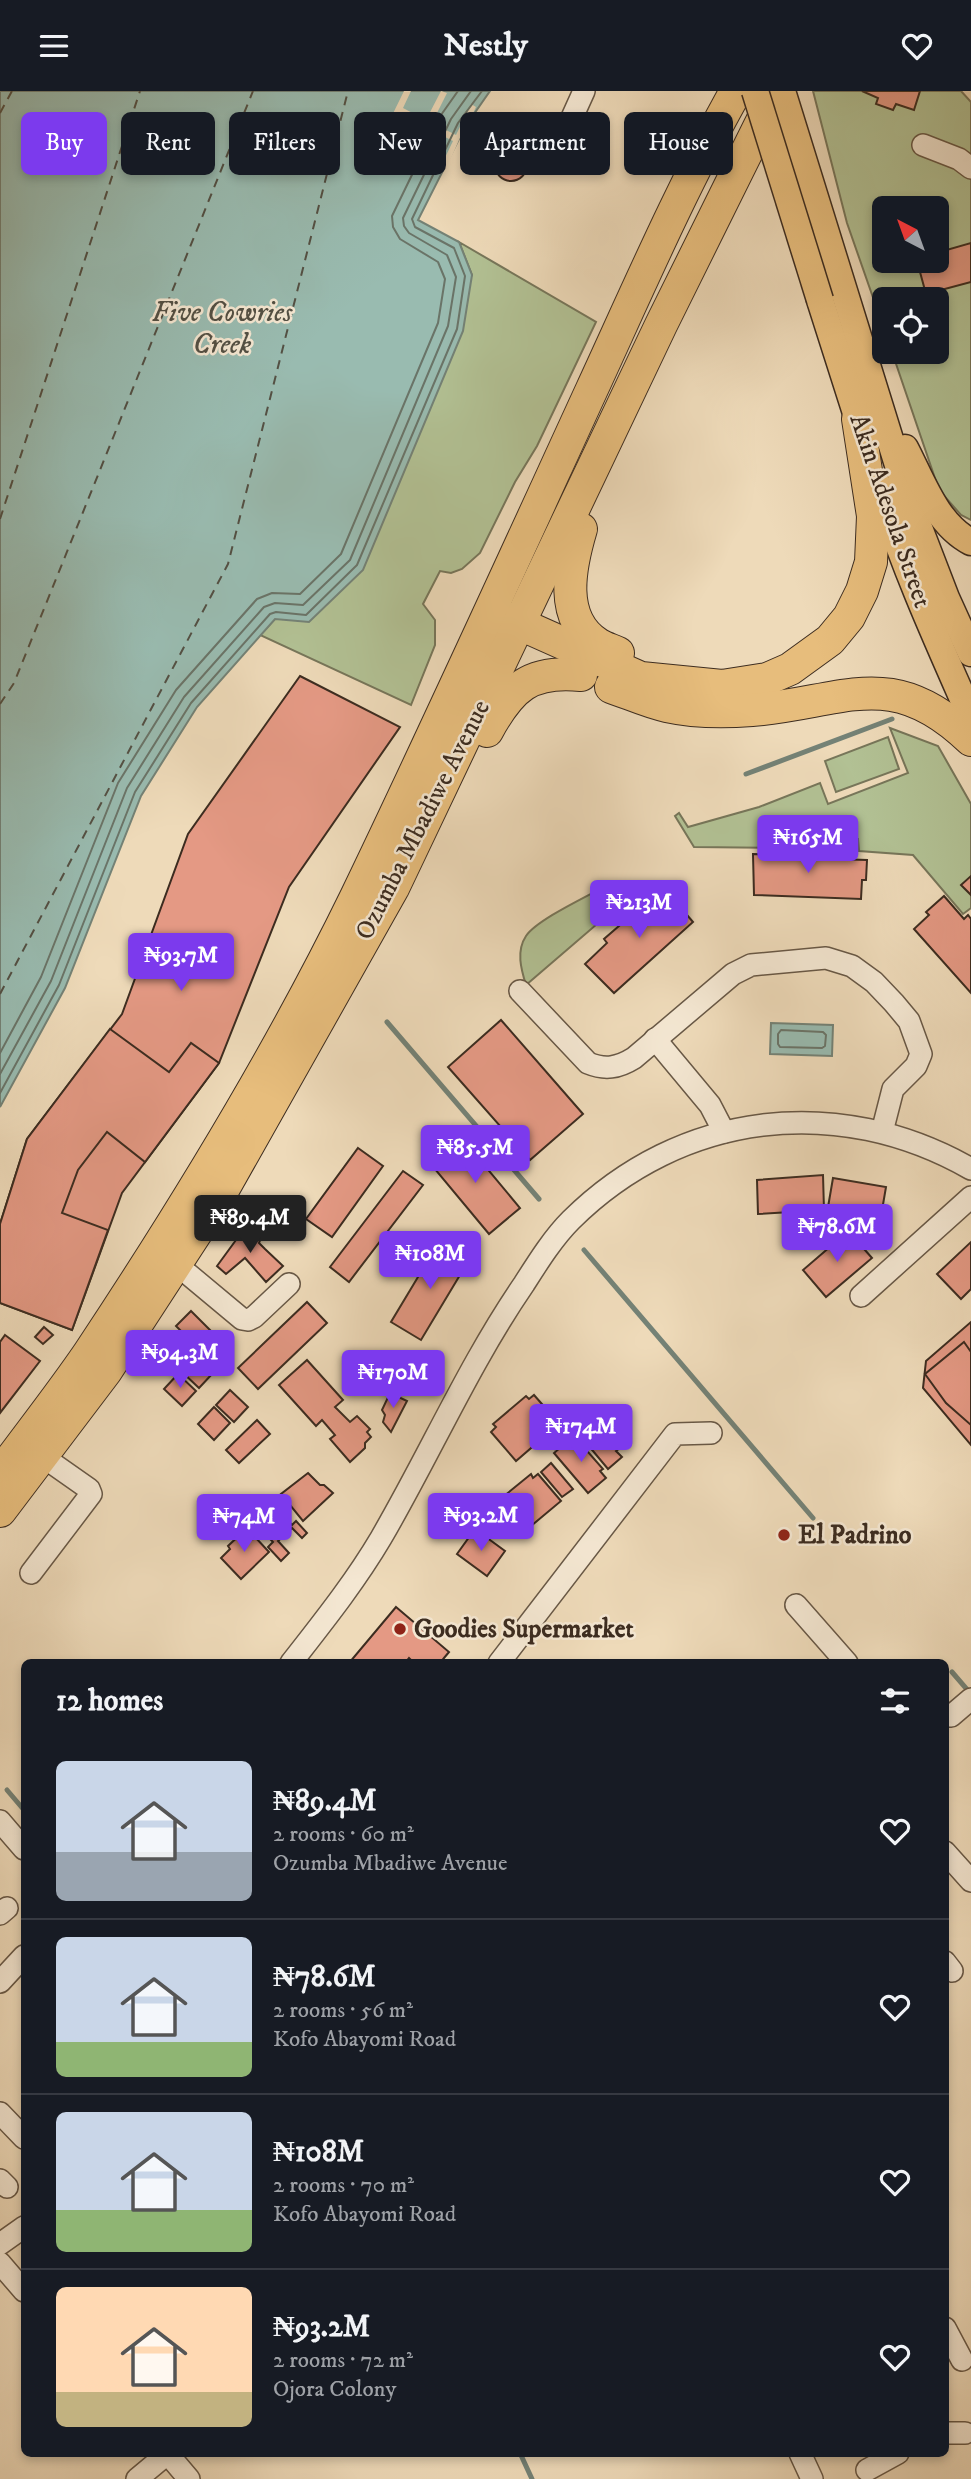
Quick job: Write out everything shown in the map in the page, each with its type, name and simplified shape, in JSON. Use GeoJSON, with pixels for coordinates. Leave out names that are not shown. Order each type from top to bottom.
{"type":"FeatureCollection","features":[{"type":"Feature","properties":{"kind":"highway","name":"Ozumba Mbadiwe Avenue"},"geometry":{"type":"LineString","coordinates":[[0,1474],[87,1356],[188,1199],[281,1040],[354,900],[638,290],[715,128],[736,91]]}},
{"type":"Feature","properties":{"kind":"highway","name":"Ozumba Mbadiwe Avenue"},"geometry":{"type":"LineString","coordinates":[[0,1511],[106,1371],[216,1202],[393,888],[679,288],[780,91]]}},
{"type":"Feature","properties":{"kind":"highway"},"geometry":{"type":"LineString","coordinates":[[487,619],[516,633],[641,678],[722,686],[767,678],[790,669],[831,640],[849,617],[871,562],[873,516],[858,419]]}},
{"type":"Feature","properties":{"kind":"highway"},"geometry":{"type":"LineString","coordinates":[[595,467],[590,501],[570,571],[569,585],[578,623],[598,644],[669,680]]}},
{"type":"Feature","properties":{"kind":"highway"},"geometry":{"type":"LineString","coordinates":[[516,633],[581,675],[666,706],[705,711],[753,710],[864,693],[905,698],[924,704],[971,740]]}},
{"type":"Feature","properties":{"kind":"highway"},"geometry":{"type":"LineString","coordinates":[[393,888],[452,799],[507,698],[535,677],[558,673],[581,675]]}},
{"type":"Feature","properties":{"kind":"main road"},"geometry":{"type":"LineString","coordinates":[[755,91],[832,294]]}},
{"type":"Feature","properties":{"kind":"main road"},"geometry":{"type":"LineString","coordinates":[[780,91],[832,294]]}},
{"type":"Feature","properties":{"kind":"main road","name":"Akin Adesola Street"},"geometry":{"type":"LineString","coordinates":[[832,294],[874,390],[911,507],[946,598],[971,653]]}},
{"type":"Feature","properties":{"kind":"main road","name":"Akin Adesola Street"},"geometry":{"type":"LineString","coordinates":[[832,294],[858,419],[897,543],[924,612],[971,717]]}},
{"type":"Feature","properties":{"kind":"main road"},"geometry":{"type":"LineString","coordinates":[[874,390],[936,507],[949,527],[971,542]]}},
{"type":"Feature","properties":{"kind":"street"},"geometry":{"type":"LineString","coordinates":[[575,112],[584,91]]}},
{"type":"Feature","properties":{"kind":"street"},"geometry":{"type":"LineString","coordinates":[[923,145],[959,159],[971,168]]}},
{"type":"Feature","properties":{"kind":"street"},"geometry":{"type":"LineString","coordinates":[[520,991],[578,1055],[587,1063],[599,1067],[624,1065],[733,974],[751,964],[826,958],[852,966],[874,982],[909,1021],[921,1054],[916,1066],[893,1090],[882,1132]]}},
{"type":"Feature","properties":{"kind":"street"},"geometry":{"type":"LineString","coordinates":[[655,1039],[710,1105],[724,1132]]}},
{"type":"Feature","properties":{"kind":"street"},"geometry":{"type":"LineString","coordinates":[[295,1659],[375,1548],[501,1316],[571,1220],[613,1185],[649,1162],[688,1144],[724,1132],[762,1124],[826,1122],[882,1132],[947,1155],[971,1169]]}},
{"type":"Feature","properties":{"kind":"street"},"geometry":{"type":"LineString","coordinates":[[860,1296],[971,1197]]}},
{"type":"Feature","properties":{"kind":"street"},"geometry":{"type":"LineString","coordinates":[[176,1264],[242,1319],[254,1317],[289,1284]]}},
{"type":"Feature","properties":{"kind":"street"},"geometry":{"type":"LineString","coordinates":[[502,1659],[674,1434],[711,1433]]}},
{"type":"Feature","properties":{"kind":"street"},"geometry":{"type":"LineString","coordinates":[[31,1573],[91,1494],[89,1489],[42,1456]]}},
{"type":"Feature","properties":{"kind":"street"},"geometry":{"type":"LineString","coordinates":[[796,1605],[843,1659]]}},
{"type":"Feature","properties":{"kind":"street"},"geometry":{"type":"LineString","coordinates":[[0,1821],[21,1846]]}},
{"type":"Feature","properties":{"kind":"street"},"geometry":{"type":"LineString","coordinates":[[949,1856],[971,1881]]}},
{"type":"Feature","properties":{"kind":"street"},"geometry":{"type":"LineString","coordinates":[[0,1982],[21,1959]]}},
{"type":"Feature","properties":{"kind":"street"},"geometry":{"type":"LineString","coordinates":[[0,2113],[21,2135]]}},
{"type":"Feature","properties":{"kind":"street"},"geometry":{"type":"LineString","coordinates":[[0,2244],[21,2229]]}},
{"type":"Feature","properties":{"kind":"street"},"geometry":{"type":"LineString","coordinates":[[0,2263],[21,2288]]}},
{"type":"Feature","properties":{"kind":"street"},"geometry":{"type":"LineString","coordinates":[[949,2337],[959,2361]]}},
{"type":"Feature","properties":{"kind":"street"},"geometry":{"type":"LineString","coordinates":[[137,2479],[163,2457]]}},
{"type":"Feature","properties":{"kind":"street"},"geometry":{"type":"LineString","coordinates":[[170,2457],[189,2479]]}},
{"type":"Feature","properties":{"kind":"street"},"geometry":{"type":"LineString","coordinates":[[802,2457],[812,2479]]}},
{"type":"Feature","properties":{"kind":"street"},"geometry":{"type":"LineString","coordinates":[[867,2470],[891,2457]]}},
{"type":"Feature","properties":{"kind":"green space"},"geometry":{"type":"Polygon","coordinates":[[[813,91],[961,91],[971,102],[971,520],[961,515],[939,490],[896,364],[949,364],[949,287],[872,287],[872,295],[847,223],[813,91]]]}},
{"type":"Feature","properties":{"kind":"green space"},"geometry":{"type":"Polygon","coordinates":[[[459,242],[596,322],[537,446],[515,482],[480,553],[462,569],[451,573],[440,571],[423,604],[435,620],[435,645],[411,705],[260,635],[275,619],[472,275],[459,242]]]}},
{"type":"Feature","properties":{"kind":"green space"},"geometry":{"type":"Polygon","coordinates":[[[890,728],[938,746],[971,804],[971,908],[963,914],[913,855],[859,851],[858,839],[801,838],[799,848],[694,847],[675,816],[679,813],[688,827],[759,807],[820,783],[828,804],[908,773],[890,728]]]}},
{"type":"Feature","properties":{"kind":"green space"},"geometry":{"type":"Polygon","coordinates":[[[888,737],[899,769],[836,792],[825,761],[888,737]]]}},
{"type":"Feature","properties":{"kind":"green space"},"geometry":{"type":"Polygon","coordinates":[[[602,888],[618,906],[526,985],[520,954],[526,936],[550,916],[602,888]]]}},
{"type":"Feature","properties":{"kind":"water","name":"Five Cowries Creek"},"geometry":{"type":"Polygon","coordinates":[[[0,91],[490,91],[475,112],[460,112],[460,137],[446,165],[446,112],[354,112],[354,175],[441,175],[418,220],[459,242],[472,275],[463,331],[363,570],[309,622],[275,619],[197,707],[141,796],[65,988],[0,1107],[0,91]]]}},
{"type":"Feature","properties":{"kind":"water"},"geometry":{"type":"Polygon","coordinates":[[[771,1023],[833,1025],[832,1056],[770,1054],[771,1023]]]}},
{"type":"Feature","properties":{"kind":"pier"},"geometry":{"type":"Polygon","coordinates":[[[404,91],[411,91],[403,108],[411,112],[394,112],[404,91]]]}},
{"type":"Feature","properties":{"kind":"pier"},"geometry":{"type":"Polygon","coordinates":[[[441,91],[447,93],[438,112],[430,112],[441,91]]]}},
{"type":"Feature","properties":{"kind":"pier"},"geometry":{"type":"Polygon","coordinates":[[[471,104],[476,107],[474,112],[467,112],[471,104]]]}},
{"type":"Feature","properties":{"kind":"pier"},"geometry":{"type":"Polygon","coordinates":[[[460,127],[460,138],[446,170],[446,156],[453,141],[446,138],[446,130],[456,135],[460,127]]]}},
{"type":"Feature","properties":{"kind":"building"},"geometry":{"type":"Polygon","coordinates":[[[862,91],[920,91],[914,110],[896,104],[893,110],[876,104],[878,98],[862,91]]]}},
{"type":"Feature","properties":{"kind":"building"},"geometry":{"type":"Polygon","coordinates":[[[499,175],[523,175],[511,181],[499,175]]]}},
{"type":"Feature","properties":{"kind":"building"},"geometry":{"type":"Polygon","coordinates":[[[971,243],[971,282],[949,288],[924,287],[920,273],[949,273],[949,249],[971,243]]]}},
{"type":"Feature","properties":{"kind":"building"},"geometry":{"type":"Polygon","coordinates":[[[300,676],[400,727],[289,887],[219,1063],[122,1193],[72,1330],[0,1303],[0,1224],[27,1139],[122,1014],[188,834],[300,676]]]}},
{"type":"Feature","properties":{"kind":"building"},"geometry":{"type":"Polygon","coordinates":[[[784,851],[836,852],[836,859],[867,860],[861,899],[754,895],[753,854],[783,855],[784,851]]]}},
{"type":"Feature","properties":{"kind":"building"},"geometry":{"type":"Polygon","coordinates":[[[971,876],[971,895],[961,885],[971,876]]]}},
{"type":"Feature","properties":{"kind":"building"},"geometry":{"type":"Polygon","coordinates":[[[668,888],[684,906],[681,908],[693,922],[614,993],[585,964],[607,943],[604,939],[642,906],[644,908],[668,888]]]}},
{"type":"Feature","properties":{"kind":"building"},"geometry":{"type":"Polygon","coordinates":[[[944,896],[964,919],[968,915],[971,919],[971,993],[914,929],[929,915],[926,912],[944,896]]]}},
{"type":"Feature","properties":{"kind":"building"},"geometry":{"type":"Polygon","coordinates":[[[501,1020],[583,1114],[530,1160],[448,1067],[501,1020]]]}},
{"type":"Feature","properties":{"kind":"building"},"geometry":{"type":"Polygon","coordinates":[[[110,1029],[169,1072],[191,1043],[219,1063],[145,1162],[107,1132],[78,1170],[62,1213],[108,1230],[72,1330],[0,1303],[0,1224],[27,1139],[110,1029]]]}},
{"type":"Feature","properties":{"kind":"building"},"geometry":{"type":"Polygon","coordinates":[[[460,1136],[520,1208],[489,1234],[429,1162],[460,1136]]]}},
{"type":"Feature","properties":{"kind":"building"},"geometry":{"type":"Polygon","coordinates":[[[358,1148],[383,1166],[332,1237],[306,1219],[358,1148]]]}},
{"type":"Feature","properties":{"kind":"building"},"geometry":{"type":"Polygon","coordinates":[[[403,1171],[423,1185],[349,1282],[330,1267],[403,1171]]]}},
{"type":"Feature","properties":{"kind":"building"},"geometry":{"type":"Polygon","coordinates":[[[823,1175],[824,1210],[758,1214],[757,1180],[823,1175]]]}},
{"type":"Feature","properties":{"kind":"building"},"geometry":{"type":"Polygon","coordinates":[[[833,1178],[886,1187],[880,1222],[827,1213],[833,1178]]]}},
{"type":"Feature","properties":{"kind":"building"},"geometry":{"type":"Polygon","coordinates":[[[247,1225],[261,1238],[259,1243],[283,1266],[266,1282],[245,1258],[226,1274],[217,1266],[247,1225]]]}},
{"type":"Feature","properties":{"kind":"building"},"geometry":{"type":"Polygon","coordinates":[[[850,1233],[872,1258],[826,1297],[803,1270],[845,1234],[850,1233]]]}},
{"type":"Feature","properties":{"kind":"building"},"geometry":{"type":"Polygon","coordinates":[[[439,1242],[469,1260],[421,1340],[391,1322],[439,1242]]]}},
{"type":"Feature","properties":{"kind":"building"},"geometry":{"type":"Polygon","coordinates":[[[971,1242],[971,1289],[961,1299],[937,1274],[971,1242]]]}},
{"type":"Feature","properties":{"kind":"building"},"geometry":{"type":"Polygon","coordinates":[[[307,1302],[327,1323],[258,1389],[238,1368],[307,1302]]]}},
{"type":"Feature","properties":{"kind":"building"},"geometry":{"type":"Polygon","coordinates":[[[191,1311],[231,1351],[216,1366],[176,1326],[191,1311]]]}},
{"type":"Feature","properties":{"kind":"building"},"geometry":{"type":"Polygon","coordinates":[[[971,1322],[971,1445],[923,1388],[926,1361],[971,1322]]]}},
{"type":"Feature","properties":{"kind":"building"},"geometry":{"type":"Polygon","coordinates":[[[44,1327],[53,1335],[43,1344],[35,1337],[44,1327]]]}},
{"type":"Feature","properties":{"kind":"building"},"geometry":{"type":"Polygon","coordinates":[[[5,1335],[40,1361],[0,1413],[0,1342],[5,1335]]]}},
{"type":"Feature","properties":{"kind":"building"},"geometry":{"type":"Polygon","coordinates":[[[964,1342],[971,1352],[971,1425],[946,1403],[925,1374],[964,1342]]]}},
{"type":"Feature","properties":{"kind":"building"},"geometry":{"type":"Polygon","coordinates":[[[195,1356],[213,1373],[199,1388],[181,1371],[195,1356]]]}},
{"type":"Feature","properties":{"kind":"building"},"geometry":{"type":"Polygon","coordinates":[[[307,1360],[343,1400],[335,1407],[350,1422],[357,1416],[370,1429],[367,1432],[371,1437],[365,1443],[365,1448],[350,1462],[330,1439],[335,1435],[322,1420],[316,1426],[279,1385],[307,1360]]]}},
{"type":"Feature","properties":{"kind":"building"},"geometry":{"type":"Polygon","coordinates":[[[178,1374],[196,1391],[182,1406],[164,1389],[178,1374]]]}},
{"type":"Feature","properties":{"kind":"building"},"geometry":{"type":"Polygon","coordinates":[[[230,1390],[248,1407],[234,1422],[216,1405],[230,1390]]]}},
{"type":"Feature","properties":{"kind":"building"},"geometry":{"type":"Polygon","coordinates":[[[390,1393],[407,1401],[391,1432],[383,1422],[385,1415],[382,1410],[390,1393]]]}},
{"type":"Feature","properties":{"kind":"building"},"geometry":{"type":"Polygon","coordinates":[[[534,1395],[570,1436],[555,1449],[545,1436],[516,1461],[491,1432],[496,1427],[493,1424],[526,1396],[529,1399],[534,1395]]]}},
{"type":"Feature","properties":{"kind":"building"},"geometry":{"type":"Polygon","coordinates":[[[214,1407],[230,1423],[214,1440],[198,1424],[214,1407]]]}},
{"type":"Feature","properties":{"kind":"building"},"geometry":{"type":"Polygon","coordinates":[[[598,1416],[614,1436],[619,1433],[627,1443],[616,1451],[622,1457],[608,1469],[578,1433],[598,1416]]]}},
{"type":"Feature","properties":{"kind":"building"},"geometry":{"type":"Polygon","coordinates":[[[257,1420],[270,1434],[239,1463],[226,1450],[257,1420]]]}},
{"type":"Feature","properties":{"kind":"building"},"geometry":{"type":"Polygon","coordinates":[[[574,1436],[603,1469],[600,1471],[606,1478],[588,1493],[554,1453],[574,1436]]]}},
{"type":"Feature","properties":{"kind":"building"},"geometry":{"type":"Polygon","coordinates":[[[551,1463],[573,1489],[562,1497],[541,1472],[551,1463]]]}},
{"type":"Feature","properties":{"kind":"building"},"geometry":{"type":"Polygon","coordinates":[[[308,1473],[333,1493],[303,1521],[281,1494],[308,1473]]]}},
{"type":"Feature","properties":{"kind":"building"},"geometry":{"type":"Polygon","coordinates":[[[531,1474],[533,1478],[538,1474],[561,1501],[519,1536],[496,1509],[501,1505],[498,1501],[531,1474]]]}},
{"type":"Feature","properties":{"kind":"building"},"geometry":{"type":"Polygon","coordinates":[[[273,1505],[292,1525],[296,1521],[307,1533],[302,1538],[292,1528],[278,1541],[289,1553],[281,1561],[268,1547],[273,1542],[255,1523],[273,1505]]]}},
{"type":"Feature","properties":{"kind":"building"},"geometry":{"type":"Polygon","coordinates":[[[475,1529],[505,1551],[487,1576],[457,1554],[475,1529]]]}},
{"type":"Feature","properties":{"kind":"building"},"geometry":{"type":"Polygon","coordinates":[[[245,1530],[269,1552],[241,1579],[221,1558],[230,1549],[228,1546],[245,1530]]]}},
{"type":"Feature","properties":{"kind":"building","name":"Goodies Supermarket"},"geometry":{"type":"Polygon","coordinates":[[[396,1607],[449,1652],[443,1659],[352,1659],[396,1607]]]}},
{"type":"Feature","properties":{"kind":"waterway"},"geometry":{"type":"LineString","coordinates":[[746,774],[892,719]]}},
{"type":"Feature","properties":{"kind":"waterway"},"geometry":{"type":"LineString","coordinates":[[387,1022],[539,1199]]}},
{"type":"Feature","properties":{"kind":"waterway"},"geometry":{"type":"LineString","coordinates":[[584,1250],[813,1518]]}},
{"type":"Feature","properties":{"kind":"waterway"},"geometry":{"type":"LineString","coordinates":[[952,1672],[971,1694]]}},
{"type":"Feature","properties":{"kind":"waterway"},"geometry":{"type":"LineString","coordinates":[[7,1790],[21,1806]]}},
{"type":"Feature","properties":{"kind":"waterway"},"geometry":{"type":"LineString","coordinates":[[522,2457],[532,2479]]}},
{"type":"Feature","properties":{"kind":"ferry route"},"geometry":{"type":"LineString","coordinates":[[0,113],[12,91]]}},
{"type":"Feature","properties":{"kind":"ferry route"},"geometry":{"type":"LineString","coordinates":[[0,519],[140,91]]}},
{"type":"Feature","properties":{"kind":"ferry route"},"geometry":{"type":"LineString","coordinates":[[0,704],[14,683],[253,91]]}},
{"type":"Feature","properties":{"kind":"ferry route"},"geometry":{"type":"LineString","coordinates":[[0,994],[228,564],[348,91]]}},
{"type":"Feature","properties":{"kind":"place","name":"El Padrino"},"geometry":{"type":"Point","coordinates":[784,1535]}},
{"type":"Feature","properties":{"kind":"place","name":"Goodies Supermarket"},"geometry":{"type":"Point","coordinates":[400,1629]}}]}
